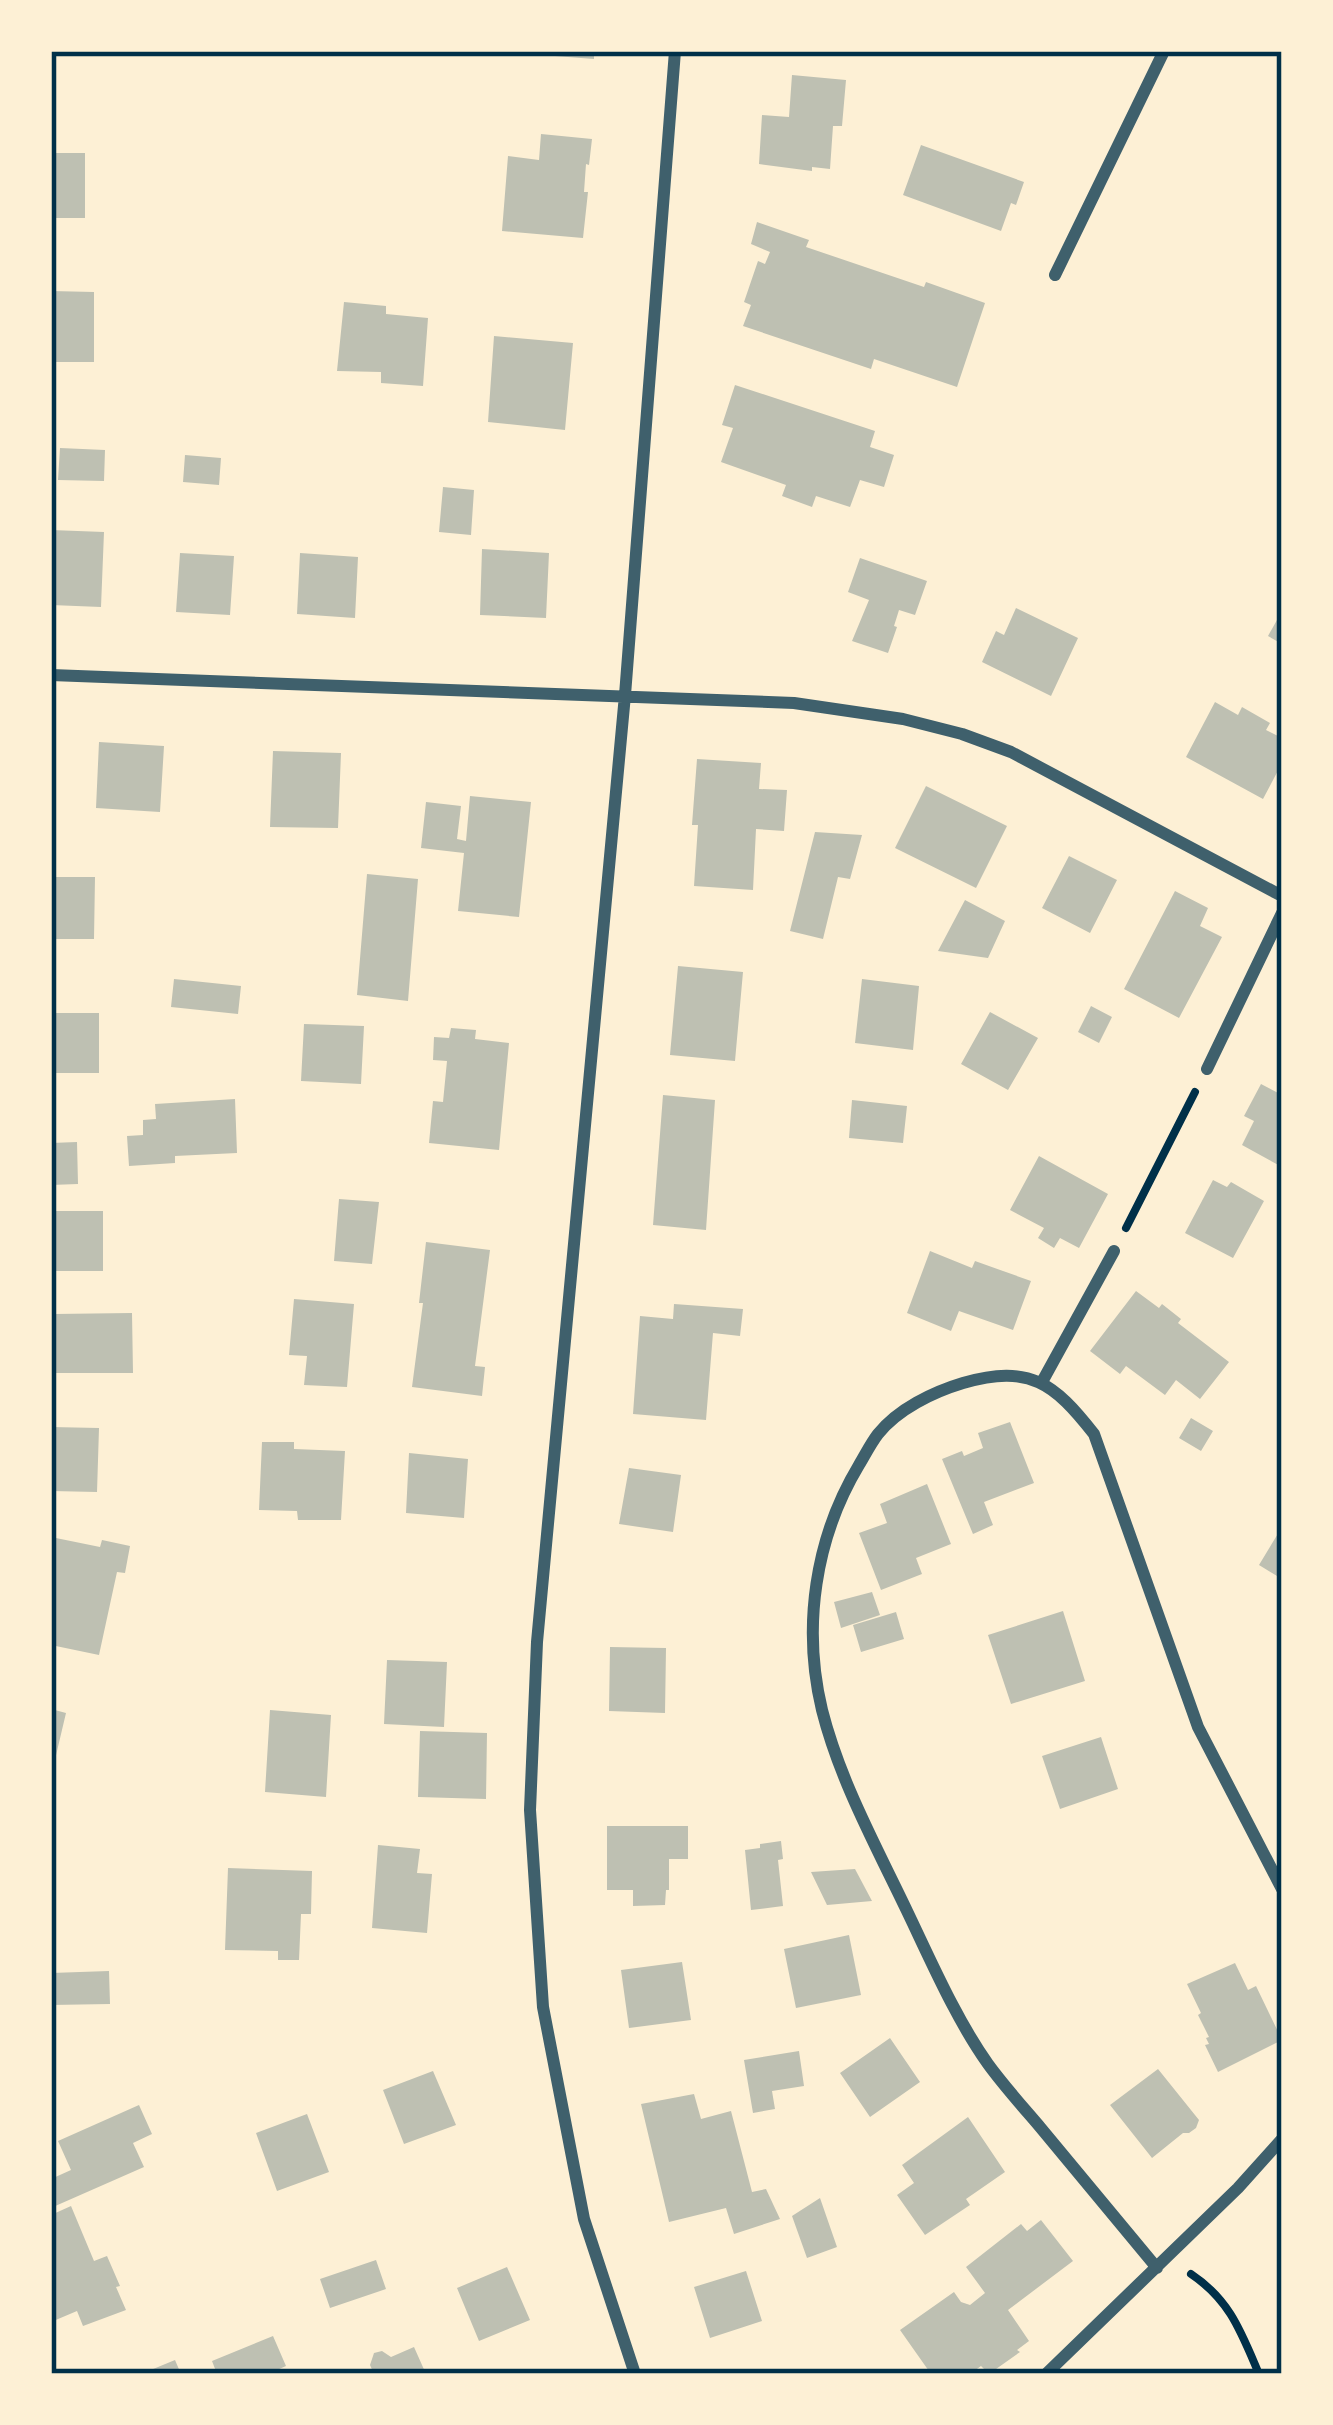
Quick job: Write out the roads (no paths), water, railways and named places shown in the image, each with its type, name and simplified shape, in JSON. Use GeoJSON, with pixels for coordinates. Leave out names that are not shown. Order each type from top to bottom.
{"type":"FeatureCollection","features":[{"type":"Feature","properties":{"kind":"street"},"geometry":{"type":"LineString","coordinates":[[635,2374],[584,2219],[543,2007],[530,1810],[537,1642],[625,695],[675,51]]}},
{"type":"Feature","properties":{"kind":"street"},"geometry":{"type":"LineString","coordinates":[[1055,275],[1164,51]]}},
{"type":"Feature","properties":{"kind":"street"},"geometry":{"type":"LineString","coordinates":[[51,675],[794,703],[903,719],[1011,752],[1282,896]]}},
{"type":"Feature","properties":{"kind":"street"},"geometry":{"type":"LineString","coordinates":[[1207,1069],[1282,913]]}},
{"type":"Feature","properties":{"kind":"street"},"geometry":{"type":"LineString","coordinates":[[1042,1382],[1114,1251]]}},
{"type":"Feature","properties":{"kind":"street"},"geometry":{"type":"LineString","coordinates":[[1162,2263],[987,2063],[941,1982],[840,1764],[822,1708],[812,1636],[820,1552],[843,1492],[879,1432],[942,1389],[979,1378],[1015,1376],[1042,1382],[1069,1402],[1094,1434],[1198,1727],[1282,1889]]}},
{"type":"Feature","properties":{"kind":"street"},"geometry":{"type":"LineString","coordinates":[[1046,2374],[1238,2188],[1282,2139]]}}]}
